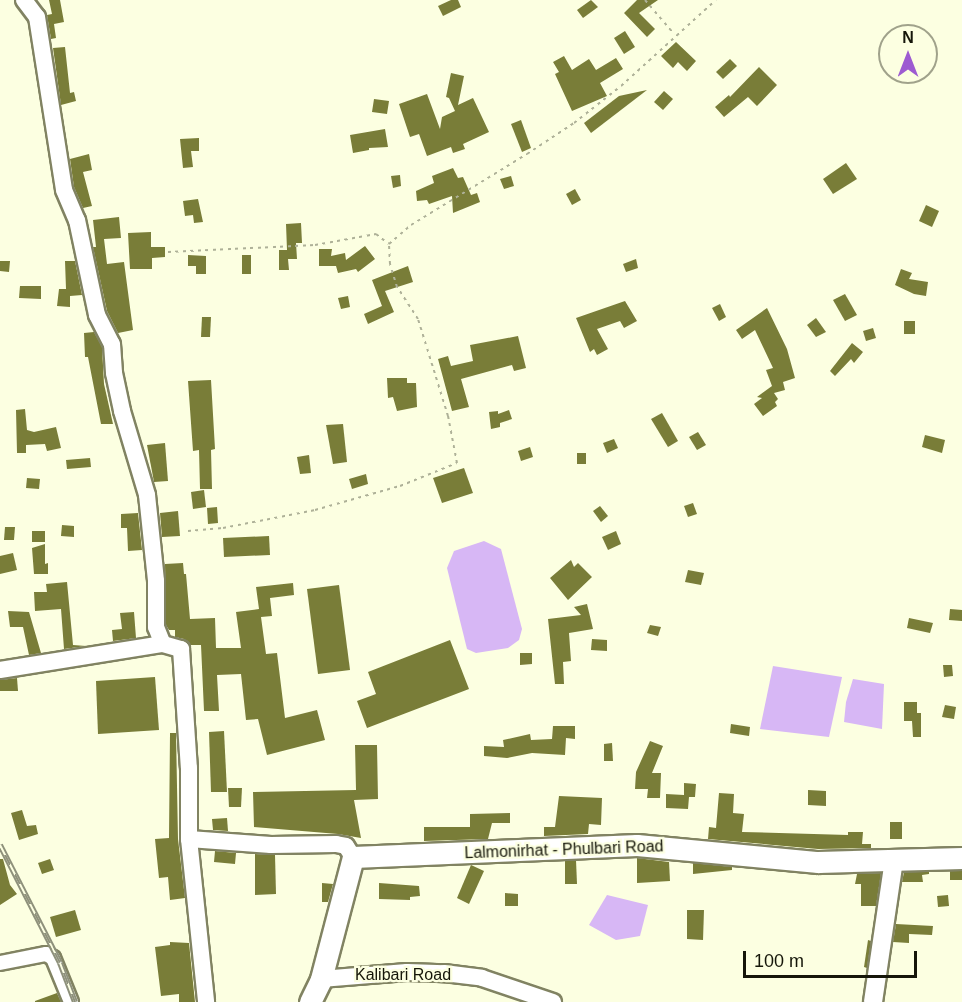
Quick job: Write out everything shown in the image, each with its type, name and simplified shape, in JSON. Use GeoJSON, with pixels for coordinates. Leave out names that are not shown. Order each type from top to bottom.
{"type":"FeatureCollection","features":[{"type":"Feature","properties":{"kind":"main road","name":"Lalmonirhat - Phulbari Road"},"geometry":{"type":"LineString","coordinates":[[353,856],[637,845],[818,862],[962,858]]}},
{"type":"Feature","properties":{"kind":"main road"},"geometry":{"type":"LineString","coordinates":[[310,1002],[321,980],[353,856]]}},
{"type":"Feature","properties":{"kind":"main road"},"geometry":{"type":"LineString","coordinates":[[873,1002],[894,860]]}},
{"type":"Feature","properties":{"kind":"street"},"geometry":{"type":"LineString","coordinates":[[24,0],[37,17],[64,190],[72,203],[77,220],[97,315],[112,344],[114,374],[122,411],[147,495],[156,581],[156,627],[163,644]]}},
{"type":"Feature","properties":{"kind":"street"},"geometry":{"type":"LineString","coordinates":[[0,670],[163,644],[181,649],[189,768],[189,839],[206,1002]]}},
{"type":"Feature","properties":{"kind":"street"},"geometry":{"type":"LineString","coordinates":[[189,839],[271,844],[336,844],[346,846],[353,856]]}},
{"type":"Feature","properties":{"kind":"street"},"geometry":{"type":"LineString","coordinates":[[0,963],[46,954],[53,958],[71,1002]]}},
{"type":"Feature","properties":{"kind":"street","name":"Kalibari Road"},"geometry":{"type":"LineString","coordinates":[[321,980],[407,972],[444,973],[482,978],[553,1002]]}},
{"type":"Feature","properties":{"kind":"path"},"geometry":{"type":"LineString","coordinates":[[645,0],[675,35]]}},
{"type":"Feature","properties":{"kind":"path"},"geometry":{"type":"LineString","coordinates":[[388,244],[411,225],[574,123],[621,86],[716,0]]}},
{"type":"Feature","properties":{"kind":"path"},"geometry":{"type":"LineString","coordinates":[[168,252],[315,245],[376,234],[388,244],[390,264],[398,287],[418,319],[448,416],[457,463],[400,486],[315,510],[223,528],[188,531]]}},
{"type":"Feature","properties":{"kind":"shaded area"},"geometry":{"type":"Polygon","coordinates":[[[484,541],[501,549],[522,629],[519,640],[508,648],[476,653],[467,649],[447,568],[454,551],[484,541]]]}},
{"type":"Feature","properties":{"kind":"shaded area"},"geometry":{"type":"Polygon","coordinates":[[[773,666],[842,677],[829,737],[760,729],[773,666]]]}},
{"type":"Feature","properties":{"kind":"shaded area"},"geometry":{"type":"Polygon","coordinates":[[[853,679],[884,684],[882,729],[844,722],[846,702],[853,679]]]}},
{"type":"Feature","properties":{"kind":"shaded area"},"geometry":{"type":"Polygon","coordinates":[[[607,895],[648,905],[640,936],[616,940],[589,925],[607,895]]]}},
{"type":"Feature","properties":{"kind":"building"},"geometry":{"type":"Polygon","coordinates":[[[49,0],[60,0],[64,22],[54,24],[56,38],[51,39],[47,15],[52,14],[49,0]]]}},
{"type":"Feature","properties":{"kind":"building"},"geometry":{"type":"Polygon","coordinates":[[[451,0],[458,0],[461,7],[443,16],[438,6],[451,0]]]}},
{"type":"Feature","properties":{"kind":"building"},"geometry":{"type":"Polygon","coordinates":[[[591,0],[598,7],[583,18],[577,10],[591,0]]]}},
{"type":"Feature","properties":{"kind":"building"},"geometry":{"type":"Polygon","coordinates":[[[637,0],[658,0],[639,13],[655,29],[647,37],[624,13],[637,0]]]}},
{"type":"Feature","properties":{"kind":"building"},"geometry":{"type":"Polygon","coordinates":[[[625,31],[635,47],[624,54],[614,38],[625,31]]]}},
{"type":"Feature","properties":{"kind":"building"},"geometry":{"type":"Polygon","coordinates":[[[676,42],[696,61],[687,71],[678,62],[673,68],[661,56],[676,42]]]}},
{"type":"Feature","properties":{"kind":"building"},"geometry":{"type":"Polygon","coordinates":[[[65,47],[70,93],[74,92],[76,101],[61,105],[53,48],[65,47]]]}},
{"type":"Feature","properties":{"kind":"building"},"geometry":{"type":"Polygon","coordinates":[[[564,56],[572,70],[589,59],[596,70],[616,58],[623,69],[600,83],[607,96],[572,111],[555,74],[559,72],[553,62],[564,56]]]}},
{"type":"Feature","properties":{"kind":"building"},"geometry":{"type":"Polygon","coordinates":[[[730,59],[737,66],[723,79],[716,72],[730,59]]]}},
{"type":"Feature","properties":{"kind":"building"},"geometry":{"type":"Polygon","coordinates":[[[759,67],[777,85],[757,106],[748,97],[724,117],[715,107],[729,95],[730,97],[759,67]]]}},
{"type":"Feature","properties":{"kind":"building"},"geometry":{"type":"Polygon","coordinates":[[[451,73],[464,76],[458,105],[473,98],[489,132],[463,144],[465,149],[453,153],[451,147],[427,156],[419,134],[410,137],[399,104],[427,94],[440,129],[442,117],[455,111],[449,98],[446,97],[451,73]]]}},
{"type":"Feature","properties":{"kind":"building"},"geometry":{"type":"Polygon","coordinates":[[[647,90],[591,133],[584,123],[619,96],[647,90]]]}},
{"type":"Feature","properties":{"kind":"building"},"geometry":{"type":"Polygon","coordinates":[[[664,91],[673,99],[663,110],[654,102],[664,91]]]}},
{"type":"Feature","properties":{"kind":"building"},"geometry":{"type":"Polygon","coordinates":[[[374,99],[389,101],[387,114],[372,112],[374,99]]]}},
{"type":"Feature","properties":{"kind":"building"},"geometry":{"type":"Polygon","coordinates":[[[521,120],[531,148],[522,152],[511,124],[521,120]]]}},
{"type":"Feature","properties":{"kind":"building"},"geometry":{"type":"Polygon","coordinates":[[[385,129],[388,147],[369,148],[369,150],[353,153],[350,135],[385,129]]]}},
{"type":"Feature","properties":{"kind":"building"},"geometry":{"type":"Polygon","coordinates":[[[199,138],[199,151],[191,151],[193,167],[183,168],[180,139],[199,138]]]}},
{"type":"Feature","properties":{"kind":"building"},"geometry":{"type":"Polygon","coordinates":[[[89,154],[92,170],[83,172],[92,206],[83,208],[74,187],[70,159],[89,154]]]}},
{"type":"Feature","properties":{"kind":"building"},"geometry":{"type":"Polygon","coordinates":[[[846,163],[857,179],[833,194],[823,179],[846,163]]]}},
{"type":"Feature","properties":{"kind":"building"},"geometry":{"type":"Polygon","coordinates":[[[453,168],[458,178],[463,177],[471,195],[477,193],[480,202],[453,213],[452,196],[429,204],[427,200],[417,201],[416,191],[434,183],[432,176],[453,168]]]}},
{"type":"Feature","properties":{"kind":"building"},"geometry":{"type":"Polygon","coordinates":[[[400,175],[401,186],[393,188],[391,176],[400,175]]]}},
{"type":"Feature","properties":{"kind":"building"},"geometry":{"type":"Polygon","coordinates":[[[511,176],[514,186],[504,189],[500,179],[511,176]]]}},
{"type":"Feature","properties":{"kind":"building"},"geometry":{"type":"Polygon","coordinates":[[[575,189],[581,200],[572,205],[566,194],[575,189]]]}},
{"type":"Feature","properties":{"kind":"building"},"geometry":{"type":"Polygon","coordinates":[[[198,199],[203,222],[194,223],[193,215],[185,216],[183,201],[198,199]]]}},
{"type":"Feature","properties":{"kind":"building"},"geometry":{"type":"Polygon","coordinates":[[[926,205],[939,211],[932,227],[919,221],[926,205]]]}},
{"type":"Feature","properties":{"kind":"building"},"geometry":{"type":"Polygon","coordinates":[[[119,217],[121,238],[104,239],[107,264],[124,262],[133,330],[118,333],[107,311],[93,247],[96,247],[93,220],[119,217]]]}},
{"type":"Feature","properties":{"kind":"building"},"geometry":{"type":"Polygon","coordinates":[[[301,223],[302,243],[296,243],[297,259],[288,259],[289,270],[279,270],[279,250],[287,250],[286,224],[301,223]]]}},
{"type":"Feature","properties":{"kind":"building"},"geometry":{"type":"Polygon","coordinates":[[[151,232],[151,247],[165,247],[165,257],[152,258],[152,269],[130,269],[128,233],[151,232]]]}},
{"type":"Feature","properties":{"kind":"building"},"geometry":{"type":"Polygon","coordinates":[[[365,246],[375,259],[358,272],[356,269],[338,273],[336,266],[319,266],[319,249],[332,249],[331,256],[345,253],[346,260],[365,246]]]}},
{"type":"Feature","properties":{"kind":"building"},"geometry":{"type":"Polygon","coordinates":[[[188,255],[206,256],[206,274],[196,274],[196,266],[188,266],[188,255]]]}},
{"type":"Feature","properties":{"kind":"building"},"geometry":{"type":"Polygon","coordinates":[[[242,255],[251,255],[251,274],[242,274],[242,255]]]}},
{"type":"Feature","properties":{"kind":"building"},"geometry":{"type":"Polygon","coordinates":[[[636,259],[638,268],[626,272],[623,264],[636,259]]]}},
{"type":"Feature","properties":{"kind":"building"},"geometry":{"type":"Polygon","coordinates":[[[0,261],[10,261],[9,272],[0,271],[0,261]]]}},
{"type":"Feature","properties":{"kind":"building"},"geometry":{"type":"Polygon","coordinates":[[[65,261],[75,261],[82,295],[70,296],[70,307],[57,306],[59,289],[66,289],[65,261]]]}},
{"type":"Feature","properties":{"kind":"building"},"geometry":{"type":"Polygon","coordinates":[[[408,266],[413,282],[385,291],[394,312],[368,324],[364,314],[382,306],[372,280],[408,266]]]}},
{"type":"Feature","properties":{"kind":"building"},"geometry":{"type":"Polygon","coordinates":[[[901,269],[912,273],[909,279],[928,282],[926,296],[914,294],[895,285],[901,269]]]}},
{"type":"Feature","properties":{"kind":"building"},"geometry":{"type":"Polygon","coordinates":[[[20,286],[41,286],[41,299],[19,298],[20,286]]]}},
{"type":"Feature","properties":{"kind":"building"},"geometry":{"type":"Polygon","coordinates":[[[845,294],[857,315],[845,321],[833,300],[845,294]]]}},
{"type":"Feature","properties":{"kind":"building"},"geometry":{"type":"Polygon","coordinates":[[[348,296],[350,307],[341,309],[338,298],[348,296]]]}},
{"type":"Feature","properties":{"kind":"building"},"geometry":{"type":"Polygon","coordinates":[[[625,301],[637,321],[624,328],[620,321],[597,329],[608,349],[597,355],[594,349],[590,352],[576,318],[625,301]]]}},
{"type":"Feature","properties":{"kind":"building"},"geometry":{"type":"Polygon","coordinates":[[[720,304],[726,317],[719,321],[712,308],[720,304]]]}},
{"type":"Feature","properties":{"kind":"building"},"geometry":{"type":"Polygon","coordinates":[[[767,308],[787,349],[795,378],[783,382],[785,390],[774,393],[778,399],[775,402],[777,406],[763,416],[754,404],[762,398],[757,397],[772,386],[766,370],[773,368],[755,330],[742,339],[736,330],[767,308]]]}},
{"type":"Feature","properties":{"kind":"building"},"geometry":{"type":"Polygon","coordinates":[[[202,317],[211,317],[210,337],[201,337],[202,317]]]}},
{"type":"Feature","properties":{"kind":"building"},"geometry":{"type":"Polygon","coordinates":[[[816,318],[826,332],[816,337],[807,325],[816,318]]]}},
{"type":"Feature","properties":{"kind":"building"},"geometry":{"type":"Polygon","coordinates":[[[904,321],[915,321],[915,334],[904,334],[904,321]]]}},
{"type":"Feature","properties":{"kind":"building"},"geometry":{"type":"Polygon","coordinates":[[[873,328],[876,338],[866,341],[863,331],[873,328]]]}},
{"type":"Feature","properties":{"kind":"building"},"geometry":{"type":"Polygon","coordinates":[[[94,332],[102,347],[104,384],[113,424],[101,424],[88,357],[85,357],[84,333],[94,332]]]}},
{"type":"Feature","properties":{"kind":"building"},"geometry":{"type":"Polygon","coordinates":[[[518,336],[526,368],[514,371],[512,365],[461,379],[469,407],[452,411],[438,359],[448,356],[451,366],[473,361],[470,345],[518,336]]]}},
{"type":"Feature","properties":{"kind":"building"},"geometry":{"type":"Polygon","coordinates":[[[852,343],[863,352],[854,363],[851,359],[835,376],[830,371],[852,343]]]}},
{"type":"Feature","properties":{"kind":"building"},"geometry":{"type":"Polygon","coordinates":[[[387,378],[407,378],[407,383],[416,383],[417,407],[397,411],[393,397],[388,398],[387,378]]]}},
{"type":"Feature","properties":{"kind":"building"},"geometry":{"type":"Polygon","coordinates":[[[211,380],[215,449],[211,450],[212,489],[200,489],[199,450],[193,451],[188,381],[211,380]]]}},
{"type":"Feature","properties":{"kind":"building"},"geometry":{"type":"Polygon","coordinates":[[[25,409],[27,430],[34,432],[56,427],[61,448],[47,451],[45,444],[26,445],[26,453],[17,453],[16,410],[25,409]]]}},
{"type":"Feature","properties":{"kind":"building"},"geometry":{"type":"Polygon","coordinates":[[[509,410],[512,419],[500,423],[500,427],[491,429],[489,412],[498,411],[498,414],[509,410]]]}},
{"type":"Feature","properties":{"kind":"building"},"geometry":{"type":"Polygon","coordinates":[[[662,413],[678,441],[668,447],[651,419],[662,413]]]}},
{"type":"Feature","properties":{"kind":"building"},"geometry":{"type":"Polygon","coordinates":[[[343,424],[347,462],[333,464],[326,425],[343,424]]]}},
{"type":"Feature","properties":{"kind":"building"},"geometry":{"type":"Polygon","coordinates":[[[698,432],[706,445],[697,450],[689,437],[698,432]]]}},
{"type":"Feature","properties":{"kind":"building"},"geometry":{"type":"Polygon","coordinates":[[[925,435],[945,440],[942,453],[922,447],[925,435]]]}},
{"type":"Feature","properties":{"kind":"building"},"geometry":{"type":"Polygon","coordinates":[[[614,439],[618,448],[607,453],[603,443],[614,439]]]}},
{"type":"Feature","properties":{"kind":"building"},"geometry":{"type":"Polygon","coordinates":[[[165,443],[168,481],[154,482],[147,445],[165,443]]]}},
{"type":"Feature","properties":{"kind":"building"},"geometry":{"type":"Polygon","coordinates":[[[530,447],[533,457],[521,461],[518,451],[530,447]]]}},
{"type":"Feature","properties":{"kind":"building"},"geometry":{"type":"Polygon","coordinates":[[[577,453],[586,453],[586,464],[577,464],[577,453]]]}},
{"type":"Feature","properties":{"kind":"building"},"geometry":{"type":"Polygon","coordinates":[[[309,455],[311,473],[300,474],[297,457],[309,455]]]}},
{"type":"Feature","properties":{"kind":"building"},"geometry":{"type":"Polygon","coordinates":[[[90,458],[91,467],[67,469],[66,460],[90,458]]]}},
{"type":"Feature","properties":{"kind":"building"},"geometry":{"type":"Polygon","coordinates":[[[464,468],[473,493],[442,503],[433,478],[464,468]]]}},
{"type":"Feature","properties":{"kind":"building"},"geometry":{"type":"Polygon","coordinates":[[[366,474],[368,484],[352,489],[349,479],[366,474]]]}},
{"type":"Feature","properties":{"kind":"building"},"geometry":{"type":"Polygon","coordinates":[[[27,478],[40,479],[39,489],[26,488],[27,478]]]}},
{"type":"Feature","properties":{"kind":"building"},"geometry":{"type":"Polygon","coordinates":[[[204,490],[206,507],[193,509],[191,492],[204,490]]]}},
{"type":"Feature","properties":{"kind":"building"},"geometry":{"type":"Polygon","coordinates":[[[693,503],[697,514],[688,517],[684,506],[693,503]]]}},
{"type":"Feature","properties":{"kind":"building"},"geometry":{"type":"Polygon","coordinates":[[[600,506],[608,516],[601,522],[593,511],[600,506]]]}},
{"type":"Feature","properties":{"kind":"building"},"geometry":{"type":"Polygon","coordinates":[[[217,507],[218,523],[208,524],[207,508],[217,507]]]}},
{"type":"Feature","properties":{"kind":"building"},"geometry":{"type":"Polygon","coordinates":[[[178,511],[180,536],[162,537],[160,513],[178,511]]]}},
{"type":"Feature","properties":{"kind":"building"},"geometry":{"type":"Polygon","coordinates":[[[138,513],[142,550],[128,551],[127,528],[121,528],[121,514],[138,513]]]}},
{"type":"Feature","properties":{"kind":"building"},"geometry":{"type":"Polygon","coordinates":[[[62,525],[74,526],[74,537],[61,536],[62,525]]]}},
{"type":"Feature","properties":{"kind":"building"},"geometry":{"type":"Polygon","coordinates":[[[5,527],[15,527],[14,540],[4,540],[5,527]]]}},
{"type":"Feature","properties":{"kind":"building"},"geometry":{"type":"Polygon","coordinates":[[[32,531],[45,531],[45,542],[32,542],[32,531]]]}},
{"type":"Feature","properties":{"kind":"building"},"geometry":{"type":"Polygon","coordinates":[[[616,531],[621,544],[608,550],[602,537],[616,531]]]}},
{"type":"Feature","properties":{"kind":"building"},"geometry":{"type":"Polygon","coordinates":[[[269,536],[270,555],[224,557],[223,538],[269,536]]]}},
{"type":"Feature","properties":{"kind":"building"},"geometry":{"type":"Polygon","coordinates":[[[45,544],[45,564],[48,563],[48,574],[34,574],[32,548],[45,544]]]}},
{"type":"Feature","properties":{"kind":"building"},"geometry":{"type":"Polygon","coordinates":[[[13,553],[17,570],[0,574],[0,556],[13,553]]]}},
{"type":"Feature","properties":{"kind":"building"},"geometry":{"type":"Polygon","coordinates":[[[571,560],[574,567],[578,563],[592,577],[568,600],[550,578],[571,560]]]}},
{"type":"Feature","properties":{"kind":"building"},"geometry":{"type":"Polygon","coordinates":[[[183,563],[190,619],[215,618],[216,648],[241,648],[236,612],[259,609],[256,587],[293,583],[294,595],[270,598],[272,616],[261,617],[266,654],[277,653],[285,718],[317,710],[325,740],[267,755],[258,719],[246,720],[241,674],[217,675],[219,711],[204,711],[201,645],[190,645],[184,639],[175,637],[175,630],[169,630],[166,625],[165,564],[183,563]]]}},
{"type":"Feature","properties":{"kind":"building"},"geometry":{"type":"Polygon","coordinates":[[[688,570],[704,573],[701,585],[685,582],[688,570]]]}},
{"type":"Feature","properties":{"kind":"building"},"geometry":{"type":"Polygon","coordinates":[[[67,582],[73,645],[86,646],[64,649],[61,609],[35,611],[34,592],[47,592],[46,584],[67,582]]]}},
{"type":"Feature","properties":{"kind":"building"},"geometry":{"type":"Polygon","coordinates":[[[339,585],[350,670],[318,674],[307,589],[339,585]]]}},
{"type":"Feature","properties":{"kind":"building"},"geometry":{"type":"Polygon","coordinates":[[[587,604],[593,629],[569,633],[571,661],[563,662],[564,684],[555,684],[548,619],[581,615],[574,607],[587,604]]]}},
{"type":"Feature","properties":{"kind":"building"},"geometry":{"type":"Polygon","coordinates":[[[950,609],[962,610],[962,621],[949,620],[950,609]]]}},
{"type":"Feature","properties":{"kind":"building"},"geometry":{"type":"Polygon","coordinates":[[[8,611],[29,612],[41,653],[29,655],[23,627],[10,627],[8,611]]]}},
{"type":"Feature","properties":{"kind":"building"},"geometry":{"type":"Polygon","coordinates":[[[134,612],[136,638],[113,641],[112,630],[122,629],[120,613],[134,612]]]}},
{"type":"Feature","properties":{"kind":"building"},"geometry":{"type":"Polygon","coordinates":[[[909,618],[933,623],[930,633],[907,628],[909,618]]]}},
{"type":"Feature","properties":{"kind":"building"},"geometry":{"type":"Polygon","coordinates":[[[650,625],[661,627],[658,636],[647,633],[650,625]]]}},
{"type":"Feature","properties":{"kind":"building"},"geometry":{"type":"Polygon","coordinates":[[[592,639],[607,640],[607,651],[591,650],[592,639]]]}},
{"type":"Feature","properties":{"kind":"building"},"geometry":{"type":"Polygon","coordinates":[[[450,640],[469,689],[367,728],[357,701],[376,694],[368,672],[450,640]]]}},
{"type":"Feature","properties":{"kind":"building"},"geometry":{"type":"Polygon","coordinates":[[[520,653],[532,653],[532,664],[520,665],[520,653]]]}},
{"type":"Feature","properties":{"kind":"building"},"geometry":{"type":"Polygon","coordinates":[[[943,665],[952,665],[953,676],[944,677],[943,665]]]}},
{"type":"Feature","properties":{"kind":"building"},"geometry":{"type":"Polygon","coordinates":[[[155,677],[159,730],[98,734],[96,681],[155,677]]]}},
{"type":"Feature","properties":{"kind":"building"},"geometry":{"type":"Polygon","coordinates":[[[17,678],[18,691],[0,691],[0,680],[17,678]]]}},
{"type":"Feature","properties":{"kind":"building"},"geometry":{"type":"Polygon","coordinates":[[[904,702],[917,702],[917,713],[921,713],[921,737],[913,737],[912,721],[904,721],[904,702]]]}},
{"type":"Feature","properties":{"kind":"building"},"geometry":{"type":"Polygon","coordinates":[[[945,705],[956,707],[954,719],[942,717],[945,705]]]}},
{"type":"Feature","properties":{"kind":"building"},"geometry":{"type":"Polygon","coordinates":[[[731,724],[750,727],[749,736],[730,733],[731,724]]]}},
{"type":"Feature","properties":{"kind":"building"},"geometry":{"type":"Polygon","coordinates":[[[553,726],[575,726],[575,739],[566,738],[565,755],[532,753],[507,758],[484,756],[484,746],[504,747],[503,740],[530,734],[531,740],[552,739],[553,726]]]}},
{"type":"Feature","properties":{"kind":"building"},"geometry":{"type":"Polygon","coordinates":[[[224,731],[227,792],[211,792],[209,732],[224,731]]]}},
{"type":"Feature","properties":{"kind":"building"},"geometry":{"type":"Polygon","coordinates":[[[170,733],[176,733],[178,839],[185,898],[170,900],[168,877],[159,878],[155,839],[169,838],[170,733]]]}},
{"type":"Feature","properties":{"kind":"building"},"geometry":{"type":"Polygon","coordinates":[[[650,741],[663,746],[652,773],[661,773],[660,798],[647,798],[648,789],[635,789],[636,772],[650,741]]]}},
{"type":"Feature","properties":{"kind":"building"},"geometry":{"type":"Polygon","coordinates":[[[612,743],[613,761],[604,761],[604,744],[612,743]]]}},
{"type":"Feature","properties":{"kind":"building"},"geometry":{"type":"Polygon","coordinates":[[[355,745],[377,745],[378,799],[354,800],[361,838],[254,827],[253,792],[356,790],[355,745]]]}},
{"type":"Feature","properties":{"kind":"building"},"geometry":{"type":"Polygon","coordinates":[[[684,783],[696,784],[695,797],[689,797],[688,809],[666,808],[666,794],[684,795],[684,783]]]}},
{"type":"Feature","properties":{"kind":"building"},"geometry":{"type":"Polygon","coordinates":[[[228,788],[242,788],[241,807],[229,807],[228,788]]]}},
{"type":"Feature","properties":{"kind":"building"},"geometry":{"type":"Polygon","coordinates":[[[808,790],[826,791],[826,806],[808,805],[808,790]]]}},
{"type":"Feature","properties":{"kind":"building"},"geometry":{"type":"Polygon","coordinates":[[[719,793],[734,794],[733,813],[744,814],[742,832],[848,835],[848,832],[863,832],[862,844],[871,844],[871,848],[818,849],[708,839],[709,827],[716,828],[719,793]]]}},
{"type":"Feature","properties":{"kind":"building"},"geometry":{"type":"Polygon","coordinates":[[[559,796],[602,798],[601,825],[589,824],[588,834],[544,836],[544,827],[555,827],[559,796]]]}},
{"type":"Feature","properties":{"kind":"building"},"geometry":{"type":"Polygon","coordinates":[[[22,810],[27,826],[36,825],[38,834],[19,840],[11,813],[22,810]]]}},
{"type":"Feature","properties":{"kind":"building"},"geometry":{"type":"Polygon","coordinates":[[[510,813],[510,823],[492,823],[488,839],[424,841],[424,827],[470,827],[470,814],[510,813]]]}},
{"type":"Feature","properties":{"kind":"building"},"geometry":{"type":"Polygon","coordinates":[[[227,818],[228,831],[213,830],[212,819],[227,818]]]}},
{"type":"Feature","properties":{"kind":"building"},"geometry":{"type":"Polygon","coordinates":[[[890,822],[902,822],[902,839],[890,839],[890,822]]]}},
{"type":"Feature","properties":{"kind":"building"},"geometry":{"type":"Polygon","coordinates":[[[215,851],[236,853],[235,864],[214,862],[215,851]]]}},
{"type":"Feature","properties":{"kind":"building"},"geometry":{"type":"Polygon","coordinates":[[[255,854],[275,855],[276,894],[255,895],[255,854]]]}},
{"type":"Feature","properties":{"kind":"building"},"geometry":{"type":"Polygon","coordinates":[[[637,858],[669,862],[670,881],[637,883],[637,858]]]}},
{"type":"Feature","properties":{"kind":"building"},"geometry":{"type":"Polygon","coordinates":[[[0,859],[3,859],[10,885],[17,894],[0,905],[0,859]]]}},
{"type":"Feature","properties":{"kind":"building"},"geometry":{"type":"Polygon","coordinates":[[[50,859],[54,870],[42,874],[38,863],[50,859]]]}},
{"type":"Feature","properties":{"kind":"building"},"geometry":{"type":"Polygon","coordinates":[[[576,860],[577,884],[565,884],[565,861],[576,860]]]}},
{"type":"Feature","properties":{"kind":"building"},"geometry":{"type":"Polygon","coordinates":[[[693,863],[732,867],[732,870],[693,874],[693,863]]]}},
{"type":"Feature","properties":{"kind":"building"},"geometry":{"type":"Polygon","coordinates":[[[471,865],[484,871],[469,904],[457,898],[471,865]]]}},
{"type":"Feature","properties":{"kind":"building"},"geometry":{"type":"Polygon","coordinates":[[[950,871],[962,871],[962,880],[950,880],[950,871]]]}},
{"type":"Feature","properties":{"kind":"building"},"geometry":{"type":"Polygon","coordinates":[[[904,872],[929,872],[929,874],[922,875],[923,882],[902,882],[904,872]]]}},
{"type":"Feature","properties":{"kind":"building"},"geometry":{"type":"Polygon","coordinates":[[[881,873],[876,906],[861,906],[861,884],[855,884],[857,874],[881,873]]]}},
{"type":"Feature","properties":{"kind":"building"},"geometry":{"type":"Polygon","coordinates":[[[322,883],[333,884],[328,902],[322,902],[322,883]]]}},
{"type":"Feature","properties":{"kind":"building"},"geometry":{"type":"Polygon","coordinates":[[[379,883],[419,886],[420,896],[410,897],[410,900],[379,899],[379,883]]]}},
{"type":"Feature","properties":{"kind":"building"},"geometry":{"type":"Polygon","coordinates":[[[505,893],[518,894],[518,906],[505,906],[505,893]]]}},
{"type":"Feature","properties":{"kind":"building"},"geometry":{"type":"Polygon","coordinates":[[[948,895],[949,906],[938,907],[937,896],[948,895]]]}},
{"type":"Feature","properties":{"kind":"building"},"geometry":{"type":"Polygon","coordinates":[[[75,910],[81,930],[56,937],[50,917],[75,910]]]}},
{"type":"Feature","properties":{"kind":"building"},"geometry":{"type":"Polygon","coordinates":[[[687,910],[704,910],[703,940],[687,939],[687,910]]]}},
{"type":"Feature","properties":{"kind":"building"},"geometry":{"type":"Polygon","coordinates":[[[896,924],[933,926],[932,935],[909,934],[909,943],[893,942],[896,924]]]}},
{"type":"Feature","properties":{"kind":"building"},"geometry":{"type":"Polygon","coordinates":[[[868,940],[871,941],[867,968],[864,967],[868,940]]]}},
{"type":"Feature","properties":{"kind":"building"},"geometry":{"type":"Polygon","coordinates":[[[170,942],[189,943],[195,1002],[179,1002],[179,994],[161,996],[155,947],[170,945],[170,942]]]}},
{"type":"Feature","properties":{"kind":"building"},"geometry":{"type":"Polygon","coordinates":[[[57,993],[61,1002],[35,1002],[35,1001],[57,993]]]}},
{"type":"Feature","properties":{"kind":"railway"},"geometry":{"type":"LineString","coordinates":[[0,845],[60,963],[75,1002]]}}]}
